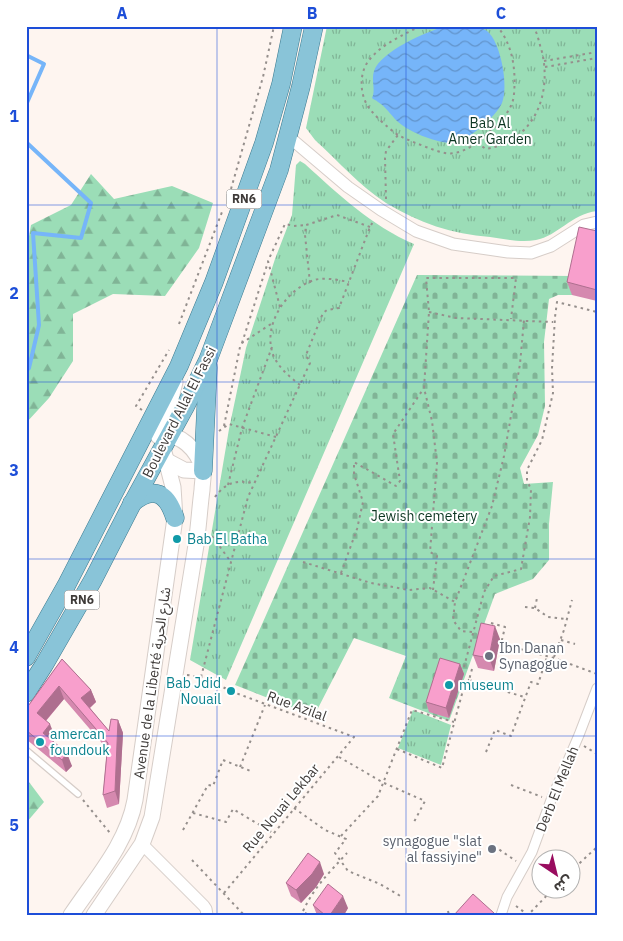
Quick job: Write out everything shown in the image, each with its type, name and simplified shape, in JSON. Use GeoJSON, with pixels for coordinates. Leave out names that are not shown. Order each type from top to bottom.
{"type":"FeatureCollection","features":[{"type":"Feature","properties":{"kind":"main road","name":"Boulevard Allal El Fassi"},"geometry":{"type":"LineString","coordinates":[[137,446],[179,366],[214,282],[264,143],[281,84],[293,26]]}},
{"type":"Feature","properties":{"kind":"main road","name":"Boulevard Allal El Fassi"},"geometry":{"type":"LineString","coordinates":[[26,693],[44,666],[93,580],[132,504],[166,445],[208,360],[279,170],[289,137],[314,26]]}},
{"type":"Feature","properties":{"kind":"main road"},"geometry":{"type":"LineString","coordinates":[[204,471],[208,360]]}},
{"type":"Feature","properties":{"kind":"main road","name":"Avenue de la Liberté شارع الحرية"},"geometry":{"type":"LineString","coordinates":[[71,915],[123,838],[132,817],[175,518],[173,487],[166,445],[179,366]]}},
{"type":"Feature","properties":{"kind":"main road"},"geometry":{"type":"LineString","coordinates":[[137,446],[149,439],[166,445],[187,443],[195,453],[204,471]]}},
{"type":"Feature","properties":{"kind":"main road"},"geometry":{"type":"LineString","coordinates":[[166,445],[184,470],[204,471]]}},
{"type":"Feature","properties":{"kind":"main road","name":"RN6"},"geometry":{"type":"LineString","coordinates":[[26,657],[66,586],[137,446]]}},
{"type":"Feature","properties":{"kind":"main road","name":"Avenue de la Liberté شارع الحرية"},"geometry":{"type":"LineString","coordinates":[[94,915],[142,844],[154,809],[201,538],[204,471]]}},
{"type":"Feature","properties":{"kind":"main road"},"geometry":{"type":"LineString","coordinates":[[132,504],[148,494],[160,494],[168,501],[175,518]]}},
{"type":"Feature","properties":{"kind":"street"},"geometry":{"type":"LineString","coordinates":[[289,137],[348,187],[381,210],[416,231],[453,244],[508,252],[531,253],[551,246],[584,225],[597,222]]}},
{"type":"Feature","properties":{"kind":"street","name":"Derb El Mellah"},"geometry":{"type":"LineString","coordinates":[[501,915],[507,897],[532,852],[597,688]]}},
{"type":"Feature","properties":{"kind":"street"},"geometry":{"type":"LineString","coordinates":[[142,844],[204,906],[207,915]]}},
{"type":"Feature","properties":{"kind":"lane"},"geometry":{"type":"LineString","coordinates":[[26,750],[78,794]]}},
{"type":"Feature","properties":{"kind":"path"},"geometry":{"type":"LineString","coordinates":[[229,196],[263,77],[274,26]]}},
{"type":"Feature","properties":{"kind":"path"},"geometry":{"type":"LineString","coordinates":[[420,26],[375,53],[364,70],[362,81],[366,103],[386,125],[398,135],[410,141],[443,153],[454,153],[467,149],[477,143],[508,112],[513,100],[514,86],[512,51],[505,36],[497,26]]}},
{"type":"Feature","properties":{"kind":"path"},"geometry":{"type":"LineString","coordinates":[[477,143],[486,149],[500,147],[516,138],[527,128],[535,116],[543,96],[545,67],[537,33],[533,26]]}},
{"type":"Feature","properties":{"kind":"path"},"geometry":{"type":"LineString","coordinates":[[544,61],[597,52]]}},
{"type":"Feature","properties":{"kind":"path"},"geometry":{"type":"LineString","coordinates":[[545,67],[597,58]]}},
{"type":"Feature","properties":{"kind":"path"},"geometry":{"type":"LineString","coordinates":[[228,690],[201,677],[248,497],[310,363],[306,355],[323,313],[327,310],[339,308],[370,227],[386,202],[384,158],[386,151],[398,135]]}},
{"type":"Feature","properties":{"kind":"path"},"geometry":{"type":"LineString","coordinates":[[177,330],[225,204]]}},
{"type":"Feature","properties":{"kind":"path"},"geometry":{"type":"LineString","coordinates":[[224,426],[240,347],[268,261],[285,224],[294,226],[306,225],[337,215],[370,227]]}},
{"type":"Feature","properties":{"kind":"path"},"geometry":{"type":"LineString","coordinates":[[306,225],[305,235],[310,283]]}},
{"type":"Feature","properties":{"kind":"path"},"geometry":{"type":"LineString","coordinates":[[268,261],[280,308]]}},
{"type":"Feature","properties":{"kind":"path"},"geometry":{"type":"LineString","coordinates":[[433,590],[437,556],[430,552],[437,463],[432,421],[424,388],[429,312],[426,278],[516,278],[511,319]]}},
{"type":"Feature","properties":{"kind":"path"},"geometry":{"type":"LineString","coordinates":[[228,485],[242,428],[272,346],[274,322],[280,308],[287,298],[315,280],[326,279],[349,282]]}},
{"type":"Feature","properties":{"kind":"path"},"geometry":{"type":"LineString","coordinates":[[464,667],[484,592],[494,576],[521,568],[530,517],[531,490],[527,481],[527,470],[542,440],[553,393],[554,322],[557,302],[597,312]]}},
{"type":"Feature","properties":{"kind":"path"},"geometry":{"type":"LineString","coordinates":[[429,312],[456,318],[554,322]]}},
{"type":"Feature","properties":{"kind":"path"},"geometry":{"type":"LineString","coordinates":[[474,632],[461,631],[453,620],[454,602],[492,506],[518,382],[524,320]]}},
{"type":"Feature","properties":{"kind":"path"},"geometry":{"type":"LineString","coordinates":[[242,343],[274,322]]}},
{"type":"Feature","properties":{"kind":"path"},"geometry":{"type":"LineString","coordinates":[[136,406],[171,346]]}},
{"type":"Feature","properties":{"kind":"path"},"geometry":{"type":"LineString","coordinates":[[272,346],[274,356],[280,366],[300,385]]}},
{"type":"Feature","properties":{"kind":"path"},"geometry":{"type":"LineString","coordinates":[[341,573],[357,529],[363,501],[354,474],[354,462],[396,486],[400,480],[393,434],[424,388]]}},
{"type":"Feature","properties":{"kind":"path"},"geometry":{"type":"LineString","coordinates":[[218,432],[229,424],[276,437]]}},
{"type":"Feature","properties":{"kind":"path"},"geometry":{"type":"LineString","coordinates":[[214,499],[221,489],[240,480],[254,483]]}},
{"type":"Feature","properties":{"kind":"path"},"geometry":{"type":"LineString","coordinates":[[201,538],[231,562]]}},
{"type":"Feature","properties":{"kind":"path"},"geometry":{"type":"LineString","coordinates":[[303,562],[371,583],[409,590],[430,588],[454,602]]}},
{"type":"Feature","properties":{"kind":"path"},"geometry":{"type":"LineString","coordinates":[[535,608],[537,598]]}},
{"type":"Feature","properties":{"kind":"path"},"geometry":{"type":"LineString","coordinates":[[554,658],[572,600]]}},
{"type":"Feature","properties":{"kind":"path"},"geometry":{"type":"LineString","coordinates":[[525,607],[535,608],[548,617],[566,619]]}},
{"type":"Feature","properties":{"kind":"path"},"geometry":{"type":"LineString","coordinates":[[490,622],[505,627],[500,644],[554,658],[597,674]]}},
{"type":"Feature","properties":{"kind":"path"},"geometry":{"type":"LineString","coordinates":[[560,640],[575,644]]}},
{"type":"Feature","properties":{"kind":"path"},"geometry":{"type":"LineString","coordinates":[[486,752],[495,730],[511,736],[524,697],[531,682],[538,684],[547,657]]}},
{"type":"Feature","properties":{"kind":"path"},"geometry":{"type":"LineString","coordinates":[[469,680],[472,669]]}},
{"type":"Feature","properties":{"kind":"path"},"geometry":{"type":"LineString","coordinates":[[397,749],[442,768],[466,679],[524,697]]}},
{"type":"Feature","properties":{"kind":"path","name":"Rue Azilal"},"geometry":{"type":"LineString","coordinates":[[233,692],[354,737]]}},
{"type":"Feature","properties":{"kind":"path"},"geometry":{"type":"LineString","coordinates":[[240,767],[265,705]]}},
{"type":"Feature","properties":{"kind":"path"},"geometry":{"type":"LineString","coordinates":[[341,836],[378,796],[412,710],[454,722]]}},
{"type":"Feature","properties":{"kind":"path","name":"Rue Nouai Lekbar"},"geometry":{"type":"LineString","coordinates":[[224,893],[354,737]]}},
{"type":"Feature","properties":{"kind":"path"},"geometry":{"type":"LineString","coordinates":[[576,741],[597,754]]}},
{"type":"Feature","properties":{"kind":"path"},"geometry":{"type":"LineString","coordinates":[[338,757],[384,783],[424,801],[414,822]]}},
{"type":"Feature","properties":{"kind":"path"},"geometry":{"type":"LineString","coordinates":[[184,830],[208,785],[213,786],[223,760],[253,772]]}},
{"type":"Feature","properties":{"kind":"path"},"geometry":{"type":"LineString","coordinates":[[511,786],[551,800]]}},
{"type":"Feature","properties":{"kind":"path"},"geometry":{"type":"LineString","coordinates":[[78,794],[104,826]]}},
{"type":"Feature","properties":{"kind":"path"},"geometry":{"type":"LineString","coordinates":[[294,808],[325,830],[346,839],[335,853],[348,871],[380,884],[402,897]]}},
{"type":"Feature","properties":{"kind":"path"},"geometry":{"type":"LineString","coordinates":[[193,813],[226,822],[233,809],[273,833]]}},
{"type":"Feature","properties":{"kind":"path"},"geometry":{"type":"LineString","coordinates":[[494,846],[524,866]]}},
{"type":"Feature","properties":{"kind":"path"},"geometry":{"type":"LineString","coordinates":[[580,863],[597,847]]}},
{"type":"Feature","properties":{"kind":"path"},"geometry":{"type":"LineString","coordinates":[[309,915],[304,912],[320,883],[328,872],[348,854]]}},
{"type":"Feature","properties":{"kind":"path"},"geometry":{"type":"LineString","coordinates":[[192,860],[244,915]]}},
{"type":"Feature","properties":{"kind":"path"},"geometry":{"type":"LineString","coordinates":[[507,897],[528,915],[544,898]]}},
{"type":"Feature","properties":{"kind":"path"},"geometry":{"type":"LineString","coordinates":[[448,911],[449,915]]}},
{"type":"Feature","properties":{"kind":"green space","name":"Bab Al Amer Garden"},"geometry":{"type":"Polygon","coordinates":[[[327,26],[597,26],[597,211],[572,220],[544,238],[519,241],[449,230],[423,222],[386,203],[349,173],[315,140],[306,128],[327,26]]]}},
{"type":"Feature","properties":{"kind":"green space"},"geometry":{"type":"Polygon","coordinates":[[[300,161],[370,219],[414,244],[226,680],[190,660],[229,429],[246,348],[275,259],[292,215],[296,165],[300,161]]]}},
{"type":"Feature","properties":{"kind":"green space"},"geometry":{"type":"Polygon","coordinates":[[[91,174],[114,199],[172,186],[213,203],[199,248],[165,296],[113,294],[73,314],[73,361],[49,398],[26,423],[26,253],[31,225],[71,205],[91,174]]]}},
{"type":"Feature","properties":{"kind":"green space","name":"Jewish cemetery"},"geometry":{"type":"Polygon","coordinates":[[[417,275],[576,276],[572,295],[558,295],[549,299],[544,342],[545,406],[538,435],[520,468],[524,484],[553,482],[549,524],[549,560],[533,579],[495,594],[449,721],[389,698],[406,656],[354,638],[314,716],[235,685],[417,275]]]}},
{"type":"Feature","properties":{"kind":"green space"},"geometry":{"type":"Polygon","coordinates":[[[413,710],[451,725],[441,765],[398,748],[413,710]]]}},
{"type":"Feature","properties":{"kind":"green space"},"geometry":{"type":"Polygon","coordinates":[[[26,778],[44,802],[26,823],[26,778]]]}},
{"type":"Feature","properties":{"kind":"water"},"geometry":{"type":"Polygon","coordinates":[[[446,26],[472,26],[487,31],[500,54],[505,87],[499,109],[487,122],[463,139],[449,143],[428,138],[408,129],[372,98],[374,92],[374,71],[385,56],[405,43],[446,26]]]}},
{"type":"Feature","properties":{"kind":"building"},"geometry":{"type":"Polygon","coordinates":[[[579,227],[597,231],[597,290],[567,282],[579,227]]]}},
{"type":"Feature","properties":{"kind":"building"},"geometry":{"type":"Polygon","coordinates":[[[481,623],[495,626],[489,658],[473,655],[481,623]]]}},
{"type":"Feature","properties":{"kind":"building"},"geometry":{"type":"Polygon","coordinates":[[[440,658],[460,664],[446,708],[426,702],[440,658]]]}},
{"type":"Feature","properties":{"kind":"building"},"geometry":{"type":"Polygon","coordinates":[[[62,659],[91,690],[81,698],[109,731],[111,719],[118,720],[115,791],[103,795],[108,743],[59,686],[37,713],[50,724],[43,733],[67,753],[62,760],[26,730],[26,709],[62,659]]]}},
{"type":"Feature","properties":{"kind":"building"},"geometry":{"type":"Polygon","coordinates":[[[308,853],[320,862],[312,874],[296,890],[286,883],[308,853]]]}},
{"type":"Feature","properties":{"kind":"building"},"geometry":{"type":"Polygon","coordinates":[[[328,884],[343,896],[330,915],[325,915],[313,905],[328,884]]]}},
{"type":"Feature","properties":{"kind":"building"},"geometry":{"type":"Polygon","coordinates":[[[473,894],[494,913],[493,915],[454,915],[473,894]]]}},
{"type":"Feature","properties":{"kind":"waterway"},"geometry":{"type":"LineString","coordinates":[[26,55],[44,64],[26,105]]}},
{"type":"Feature","properties":{"kind":"waterway"},"geometry":{"type":"LineString","coordinates":[[26,142],[91,203],[81,238],[33,233],[39,325],[29,368],[26,371]]}},
{"type":"Feature","properties":{"kind":"place","name":"Bab El Batha"},"geometry":{"type":"Point","coordinates":[177,539]}},
{"type":"Feature","properties":{"kind":"place","name":"Ibn Danan Synagogue"},"geometry":{"type":"Point","coordinates":[489,656]}},
{"type":"Feature","properties":{"kind":"place","name":"museum"},"geometry":{"type":"Point","coordinates":[449,685]}},
{"type":"Feature","properties":{"kind":"place","name":"Bab Jdid Nouail"},"geometry":{"type":"Point","coordinates":[231,691]}},
{"type":"Feature","properties":{"kind":"place","name":"amercan foundouk"},"geometry":{"type":"Point","coordinates":[40,742]}},
{"type":"Feature","properties":{"kind":"place","name":"synagogue \"slat al fassiyine\""},"geometry":{"type":"Point","coordinates":[492,849]}}]}
